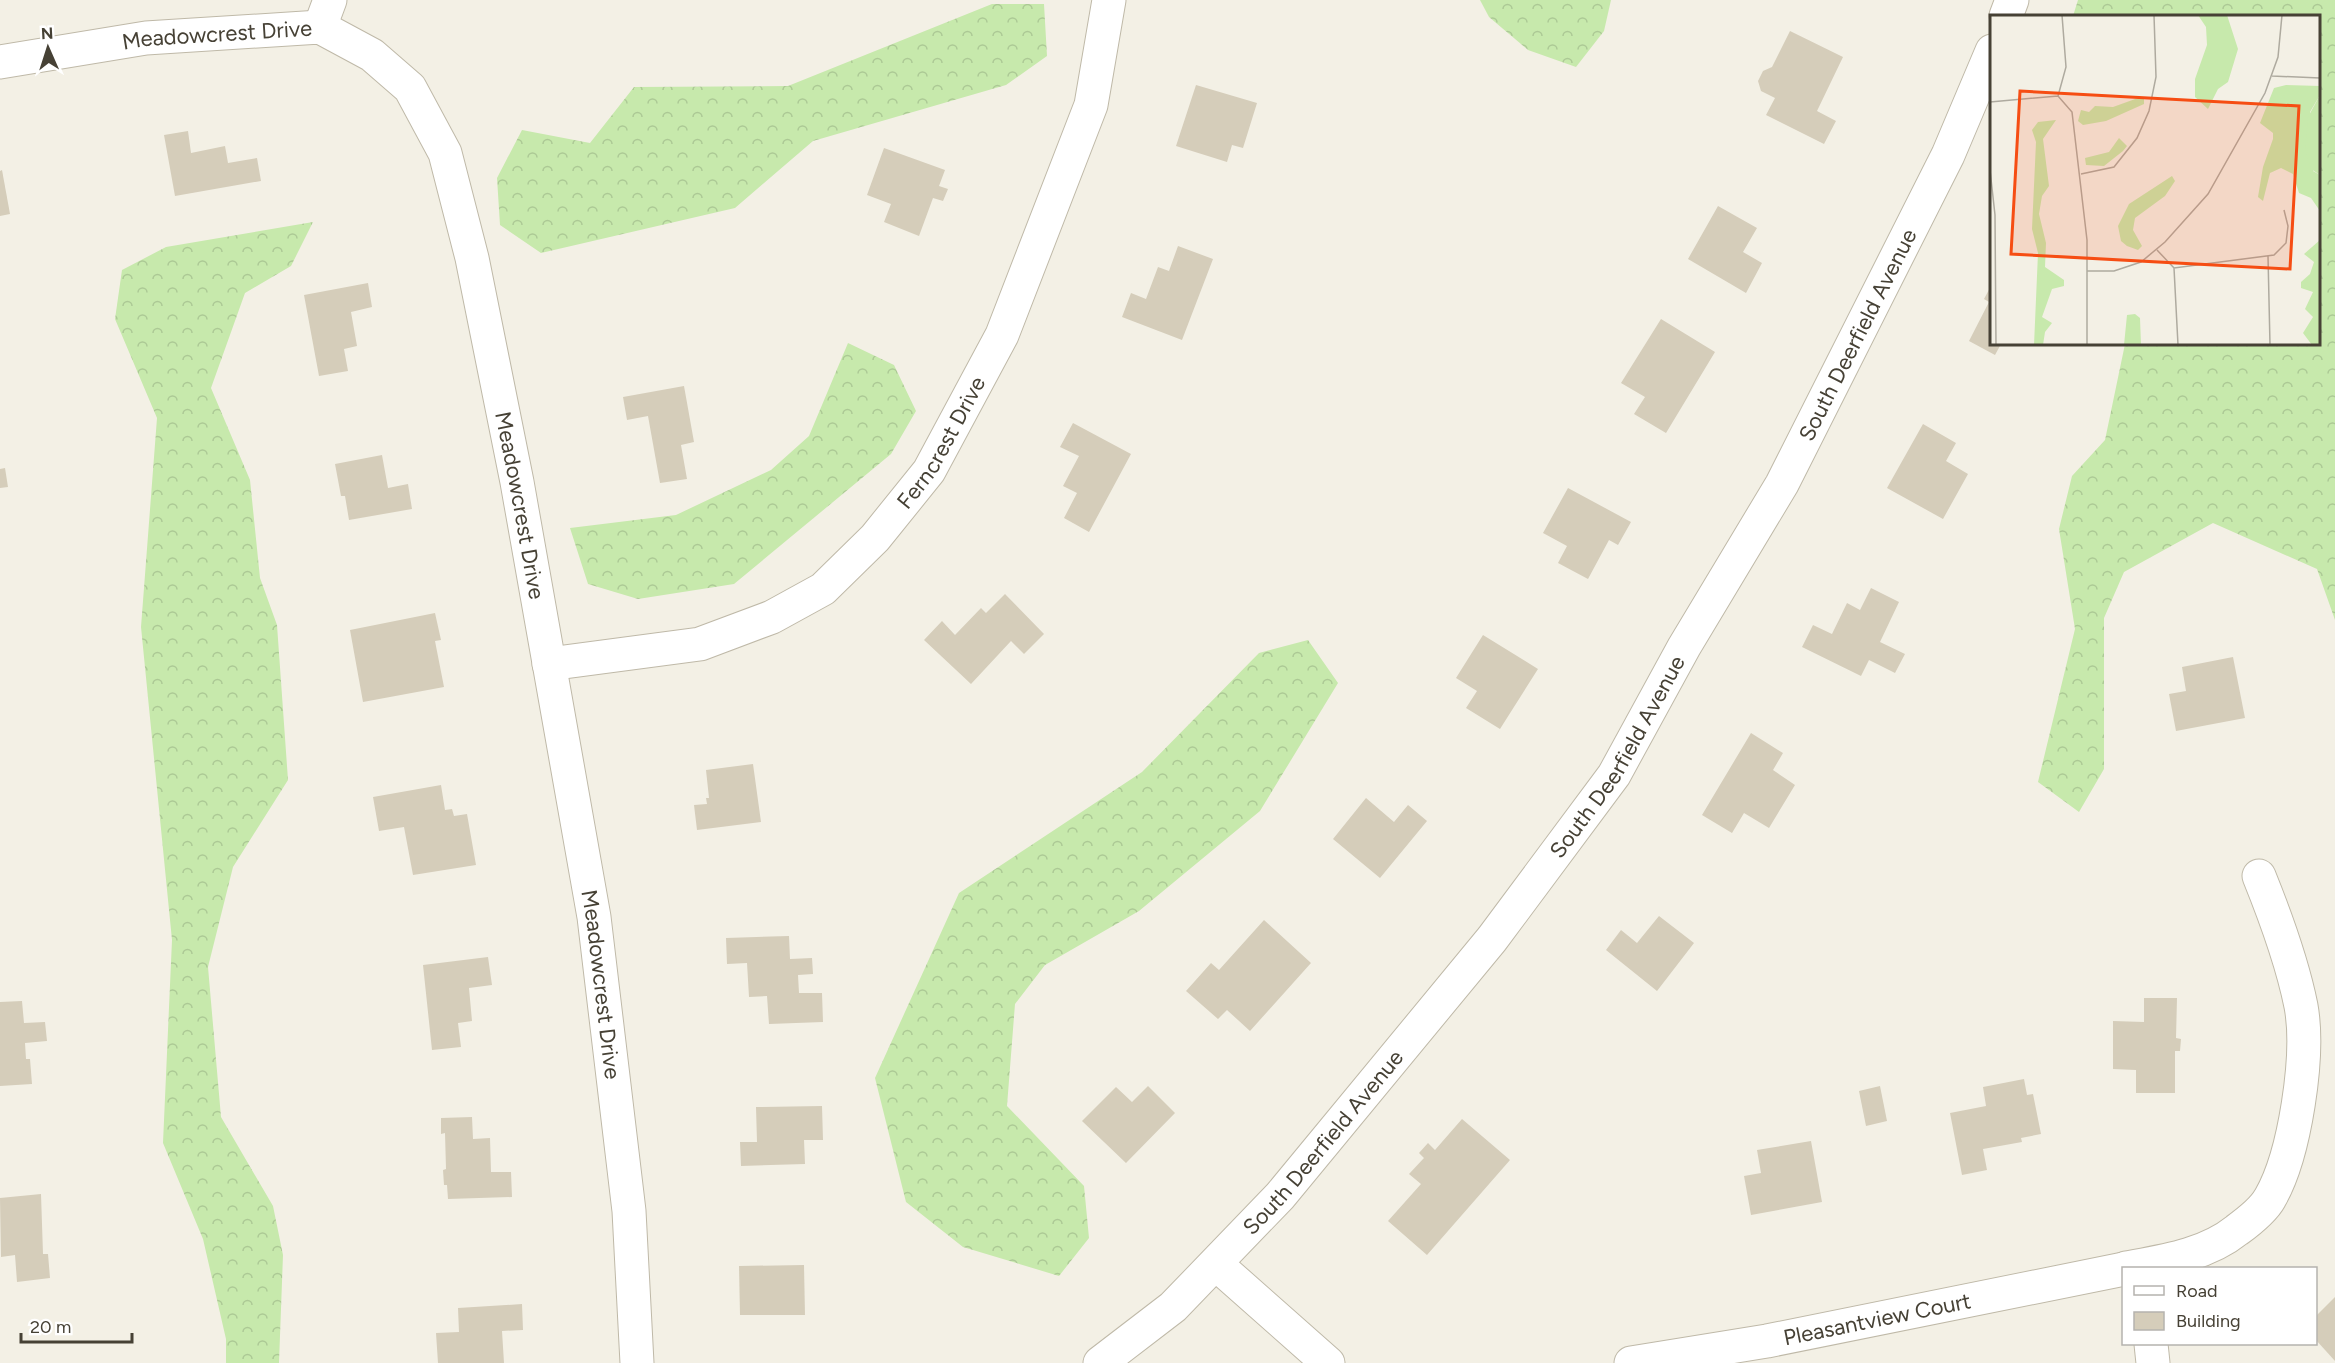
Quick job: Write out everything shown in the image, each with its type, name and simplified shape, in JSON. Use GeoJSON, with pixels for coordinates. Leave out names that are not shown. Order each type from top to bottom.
{"type":"FeatureCollection","features":[{"type":"Feature","properties":{"kind":"street","name":"Ferncrest Drive"},"geometry":{"type":"LineString","coordinates":[[549,664],[700,644],[772,617],[823,589],[875,538],[929,471],[1002,335],[1091,105],[1109,0]]}},
{"type":"Feature","properties":{"kind":"street"},"geometry":{"type":"LineString","coordinates":[[2006,15],[2012,0]]}},
{"type":"Feature","properties":{"kind":"street","name":"Meadowcrest Drive"},"geometry":{"type":"LineString","coordinates":[[0,62],[146,38],[325,13],[410,88],[445,153],[472,258],[517,482],[596,929],[629,1211],[637,1363]]}},
{"type":"Feature","properties":{"kind":"street","name":"South Deerfield Avenue"},"geometry":{"type":"LineString","coordinates":[[1100,1363],[1173,1307],[1280,1196],[1492,939],[1614,775],[1684,647],[1782,484],[1948,155],[1990,56]]}},
{"type":"Feature","properties":{"kind":"street","name":"Pleasantview Court"},"geometry":{"type":"LineString","coordinates":[[2140,1267],[2193,1254],[2236,1231],[2270,1200],[2290,1152],[2302,1080],[2301,1008],[2285,942],[2259,876]]}},
{"type":"Feature","properties":{"kind":"street"},"geometry":{"type":"LineString","coordinates":[[1216,1264],[1328,1363]]}},
{"type":"Feature","properties":{"kind":"street","name":"Pleasantview Court"},"geometry":{"type":"LineString","coordinates":[[1631,1363],[1767,1341],[2122,1271]]}},
{"type":"Feature","properties":{"kind":"street"},"geometry":{"type":"LineString","coordinates":[[2151,1345],[2153,1363]]}},
{"type":"Feature","properties":{"kind":"green space"},"geometry":{"type":"Polygon","coordinates":[[[1480,0],[1611,0],[1604,31],[1576,67],[1528,50],[1489,17],[1480,0]]]}},
{"type":"Feature","properties":{"kind":"green space"},"geometry":{"type":"Polygon","coordinates":[[[2078,0],[2335,0],[2335,620],[2317,569],[2213,523],[2124,572],[2104,618],[2104,769],[2079,812],[2038,782],[2075,629],[2059,529],[2072,476],[2105,440],[2125,345],[2320,345],[2320,15],[2073,15],[2078,0]]]}},
{"type":"Feature","properties":{"kind":"green space"},"geometry":{"type":"Polygon","coordinates":[[[992,4],[1044,4],[1047,56],[1006,85],[813,141],[735,208],[541,253],[500,225],[497,178],[522,130],[590,143],[634,87],[788,86],[992,4]]]}},
{"type":"Feature","properties":{"kind":"green space"},"geometry":{"type":"Polygon","coordinates":[[[313,222],[291,266],[245,293],[211,388],[250,480],[260,578],[277,625],[288,780],[233,867],[208,967],[221,1117],[273,1206],[283,1255],[279,1363],[226,1363],[226,1339],[203,1239],[163,1143],[172,940],[141,627],[157,418],[115,319],[122,270],[166,247],[313,222]]]}},
{"type":"Feature","properties":{"kind":"green space"},"geometry":{"type":"Polygon","coordinates":[[[848,343],[894,365],[916,411],[891,454],[734,584],[638,599],[588,584],[570,528],[676,515],[771,470],[809,436],[848,343]]]}},
{"type":"Feature","properties":{"kind":"green space"},"geometry":{"type":"Polygon","coordinates":[[[1308,640],[1338,683],[1260,811],[1139,911],[1045,965],[1015,1004],[1007,1106],[1084,1186],[1089,1238],[1059,1276],[963,1247],[906,1202],[875,1078],[959,893],[1142,772],[1259,653],[1308,640]]]}},
{"type":"Feature","properties":{"kind":"building"},"geometry":{"type":"Polygon","coordinates":[[[1790,31],[1843,57],[1817,111],[1836,121],[1824,144],[1766,115],[1775,98],[1761,91],[1758,81],[1763,71],[1772,67],[1790,31]]]}},
{"type":"Feature","properties":{"kind":"building"},"geometry":{"type":"Polygon","coordinates":[[[1196,85],[1257,103],[1243,148],[1232,145],[1227,162],[1176,146],[1196,85]]]}},
{"type":"Feature","properties":{"kind":"building"},"geometry":{"type":"Polygon","coordinates":[[[188,131],[191,153],[225,146],[228,163],[257,158],[261,181],[175,196],[164,135],[188,131]]]}},
{"type":"Feature","properties":{"kind":"building"},"geometry":{"type":"Polygon","coordinates":[[[884,148],[945,170],[939,186],[948,189],[943,201],[933,198],[919,236],[884,222],[891,204],[867,195],[884,148]]]}},
{"type":"Feature","properties":{"kind":"building"},"geometry":{"type":"Polygon","coordinates":[[[2,170],[10,214],[0,216],[0,171],[2,170]]]}},
{"type":"Feature","properties":{"kind":"building"},"geometry":{"type":"Polygon","coordinates":[[[1718,206],[1757,228],[1743,252],[1762,263],[1746,293],[1688,259],[1718,206]]]}},
{"type":"Feature","properties":{"kind":"building"},"geometry":{"type":"Polygon","coordinates":[[[1178,246],[1213,259],[1182,340],[1122,317],[1131,293],[1146,299],[1158,267],[1169,271],[1178,246]]]}},
{"type":"Feature","properties":{"kind":"building"},"geometry":{"type":"Polygon","coordinates":[[[368,283],[372,307],[351,312],[357,346],[344,349],[348,371],[319,376],[304,295],[368,283]]]}},
{"type":"Feature","properties":{"kind":"building"},"geometry":{"type":"Polygon","coordinates":[[[1990,288],[1990,345],[2000,345],[1995,355],[1969,341],[1989,302],[1984,299],[1990,288]]]}},
{"type":"Feature","properties":{"kind":"building"},"geometry":{"type":"Polygon","coordinates":[[[1661,319],[1715,352],[1666,433],[1634,414],[1645,397],[1621,383],[1661,319]]]}},
{"type":"Feature","properties":{"kind":"building"},"geometry":{"type":"Polygon","coordinates":[[[684,386],[694,442],[681,445],[687,479],[660,483],[648,416],[627,420],[623,397],[684,386]]]}},
{"type":"Feature","properties":{"kind":"building"},"geometry":{"type":"Polygon","coordinates":[[[1073,423],[1131,454],[1089,532],[1064,518],[1077,493],[1063,486],[1079,456],[1060,447],[1073,423]]]}},
{"type":"Feature","properties":{"kind":"building"},"geometry":{"type":"Polygon","coordinates":[[[1923,424],[1956,443],[1946,461],[1968,474],[1943,519],[1887,488],[1923,424]]]}},
{"type":"Feature","properties":{"kind":"building"},"geometry":{"type":"Polygon","coordinates":[[[382,455],[388,488],[408,484],[412,509],[349,520],[345,496],[341,496],[335,464],[382,455]]]}},
{"type":"Feature","properties":{"kind":"building"},"geometry":{"type":"Polygon","coordinates":[[[5,468],[8,487],[0,488],[0,469],[5,468]]]}},
{"type":"Feature","properties":{"kind":"building"},"geometry":{"type":"Polygon","coordinates":[[[1568,488],[1631,522],[1618,545],[1609,540],[1588,579],[1558,563],[1567,546],[1543,533],[1568,488]]]}},
{"type":"Feature","properties":{"kind":"building"},"geometry":{"type":"Polygon","coordinates":[[[1871,588],[1899,602],[1880,642],[1905,654],[1895,673],[1869,660],[1861,676],[1802,647],[1813,625],[1832,634],[1847,603],[1860,610],[1871,588]]]}},
{"type":"Feature","properties":{"kind":"building"},"geometry":{"type":"Polygon","coordinates":[[[1005,594],[1044,634],[1024,654],[1011,641],[971,684],[924,640],[942,621],[955,635],[981,608],[986,613],[1005,594]]]}},
{"type":"Feature","properties":{"kind":"building"},"geometry":{"type":"Polygon","coordinates":[[[435,613],[441,640],[435,641],[444,687],[363,702],[350,630],[435,613]]]}},
{"type":"Feature","properties":{"kind":"building"},"geometry":{"type":"Polygon","coordinates":[[[1483,635],[1538,669],[1500,729],[1466,708],[1477,691],[1456,678],[1483,635]]]}},
{"type":"Feature","properties":{"kind":"building"},"geometry":{"type":"Polygon","coordinates":[[[2233,657],[2245,718],[2176,731],[2169,694],[2186,691],[2182,667],[2233,657]]]}},
{"type":"Feature","properties":{"kind":"building"},"geometry":{"type":"Polygon","coordinates":[[[1751,733],[1783,753],[1773,770],[1795,785],[1769,828],[1744,813],[1732,833],[1702,815],[1751,733]]]}},
{"type":"Feature","properties":{"kind":"building"},"geometry":{"type":"Polygon","coordinates":[[[753,764],[761,822],[697,830],[694,805],[707,804],[706,798],[709,798],[706,770],[753,764]]]}},
{"type":"Feature","properties":{"kind":"building"},"geometry":{"type":"Polygon","coordinates":[[[441,785],[445,810],[452,809],[454,816],[467,814],[476,865],[413,875],[404,827],[379,831],[373,797],[441,785]]]}},
{"type":"Feature","properties":{"kind":"building"},"geometry":{"type":"Polygon","coordinates":[[[1366,798],[1394,822],[1408,805],[1427,821],[1380,878],[1333,839],[1366,798]]]}},
{"type":"Feature","properties":{"kind":"building"},"geometry":{"type":"Polygon","coordinates":[[[1659,916],[1694,943],[1657,991],[1606,950],[1621,930],[1637,943],[1659,916]]]}},
{"type":"Feature","properties":{"kind":"building"},"geometry":{"type":"Polygon","coordinates":[[[1264,920],[1311,963],[1250,1031],[1227,1010],[1218,1019],[1186,991],[1211,963],[1219,970],[1264,920]]]}},
{"type":"Feature","properties":{"kind":"building"},"geometry":{"type":"Polygon","coordinates":[[[789,936],[790,959],[812,958],[813,974],[798,975],[799,993],[822,993],[823,1022],[769,1024],[767,996],[749,997],[747,963],[727,964],[726,938],[789,936]]]}},
{"type":"Feature","properties":{"kind":"building"},"geometry":{"type":"Polygon","coordinates":[[[488,957],[492,985],[469,988],[472,1021],[458,1023],[461,1047],[432,1050],[423,965],[488,957]]]}},
{"type":"Feature","properties":{"kind":"building"},"geometry":{"type":"Polygon","coordinates":[[[2144,998],[2177,998],[2176,1038],[2181,1039],[2180,1051],[2175,1051],[2175,1093],[2136,1093],[2136,1070],[2113,1069],[2113,1021],[2144,1022],[2144,998]]]}},
{"type":"Feature","properties":{"kind":"building"},"geometry":{"type":"Polygon","coordinates":[[[22,1001],[24,1023],[45,1022],[47,1041],[25,1043],[26,1059],[30,1059],[32,1084],[0,1086],[0,1002],[22,1001]]]}},
{"type":"Feature","properties":{"kind":"building"},"geometry":{"type":"Polygon","coordinates":[[[2024,1079],[2027,1095],[2033,1094],[2041,1134],[2021,1138],[2022,1142],[1983,1149],[1987,1170],[1962,1175],[1950,1113],[1986,1106],[1983,1087],[2024,1079]]]}},
{"type":"Feature","properties":{"kind":"building"},"geometry":{"type":"Polygon","coordinates":[[[1148,1086],[1175,1113],[1126,1163],[1082,1121],[1116,1087],[1132,1102],[1148,1086]]]}},
{"type":"Feature","properties":{"kind":"building"},"geometry":{"type":"Polygon","coordinates":[[[1880,1086],[1887,1121],[1866,1126],[1859,1091],[1880,1086]]]}},
{"type":"Feature","properties":{"kind":"building"},"geometry":{"type":"Polygon","coordinates":[[[822,1106],[823,1140],[804,1140],[805,1164],[741,1166],[740,1142],[757,1142],[756,1107],[822,1106]]]}},
{"type":"Feature","properties":{"kind":"building"},"geometry":{"type":"Polygon","coordinates":[[[472,1117],[473,1139],[490,1138],[491,1172],[511,1172],[512,1197],[448,1199],[447,1185],[444,1185],[445,1133],[441,1134],[441,1118],[472,1117]]]}},
{"type":"Feature","properties":{"kind":"building"},"geometry":{"type":"Polygon","coordinates":[[[1462,1119],[1510,1160],[1427,1255],[1388,1221],[1421,1184],[1409,1174],[1424,1158],[1419,1153],[1428,1143],[1435,1150],[1462,1119]]]}},
{"type":"Feature","properties":{"kind":"building"},"geometry":{"type":"Polygon","coordinates":[[[1811,1141],[1822,1202],[1751,1215],[1744,1176],[1761,1173],[1757,1150],[1811,1141]]]}},
{"type":"Feature","properties":{"kind":"building"},"geometry":{"type":"Polygon","coordinates":[[[41,1194],[43,1254],[48,1254],[50,1278],[17,1282],[15,1255],[1,1257],[0,1198],[41,1194]]]}},
{"type":"Feature","properties":{"kind":"building"},"geometry":{"type":"Polygon","coordinates":[[[804,1265],[805,1315],[740,1315],[739,1266],[804,1265]]]}},
{"type":"Feature","properties":{"kind":"building"},"geometry":{"type":"Polygon","coordinates":[[[2335,1297],[2335,1361],[2317,1341],[2317,1315],[2335,1297]]]}},
{"type":"Feature","properties":{"kind":"building"},"geometry":{"type":"Polygon","coordinates":[[[522,1304],[523,1330],[502,1331],[504,1363],[438,1363],[436,1333],[459,1332],[458,1308],[522,1304]]]}}]}
